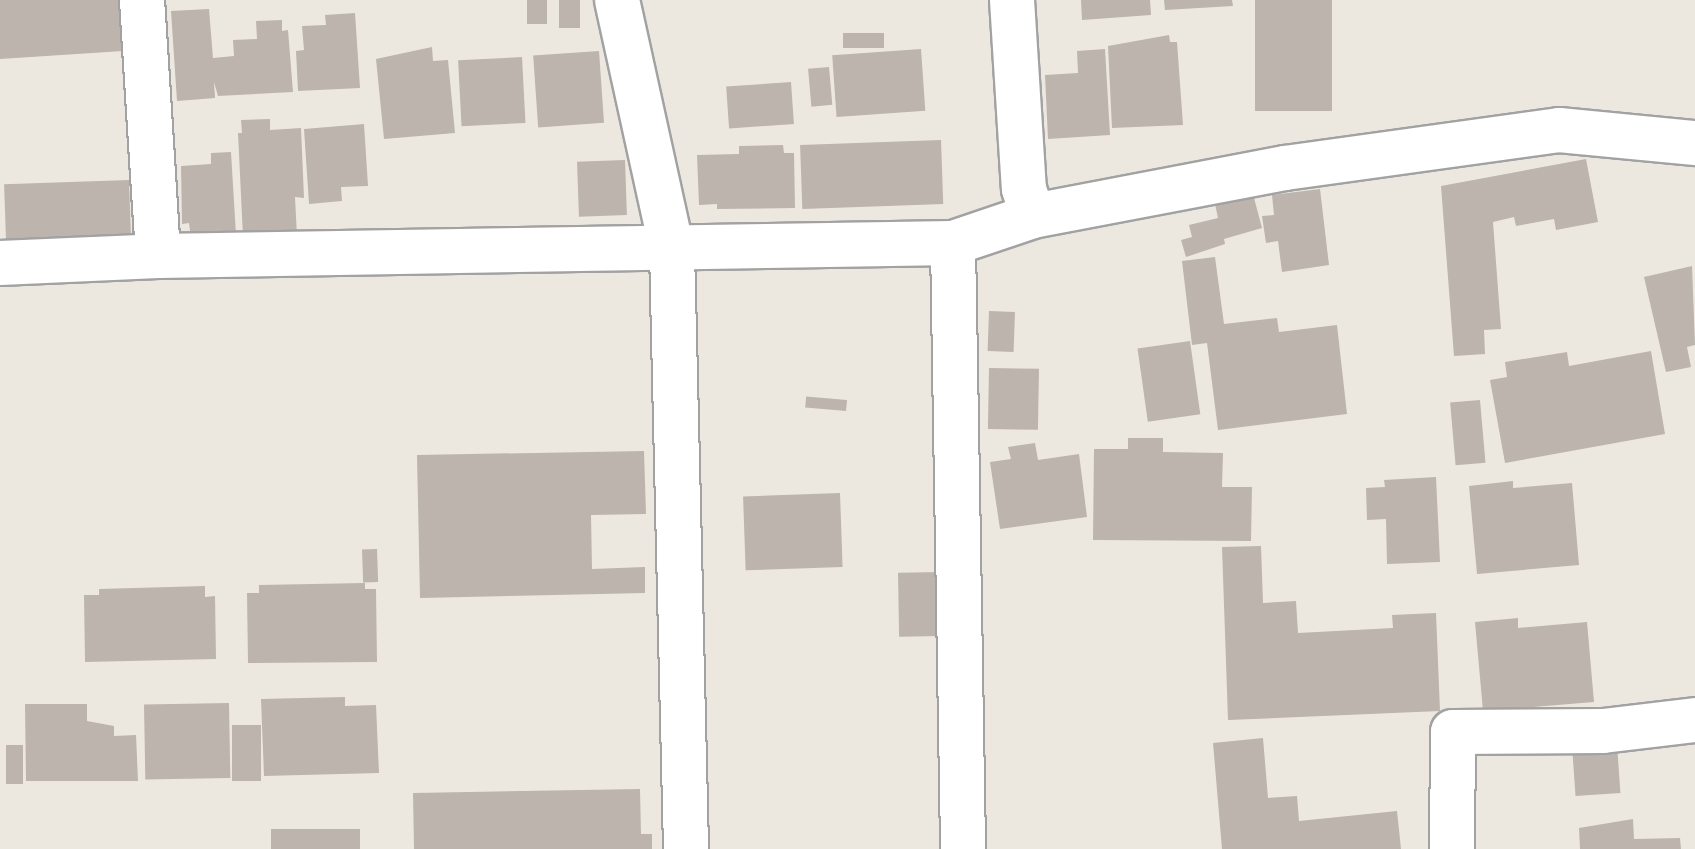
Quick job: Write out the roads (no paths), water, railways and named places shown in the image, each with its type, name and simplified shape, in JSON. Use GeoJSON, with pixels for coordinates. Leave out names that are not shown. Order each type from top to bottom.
{"type":"FeatureCollection","features":[{"type":"Feature","properties":{"kind":"street"},"geometry":{"type":"LineString","coordinates":[[142,0],[158,256]]}},
{"type":"Feature","properties":{"kind":"street"},"geometry":{"type":"LineString","coordinates":[[617,0],[672,250],[686,849]]}},
{"type":"Feature","properties":{"kind":"street"},"geometry":{"type":"LineString","coordinates":[[1012,0],[1024,189],[1033,216]]}},
{"type":"Feature","properties":{"kind":"street"},"geometry":{"type":"LineString","coordinates":[[0,263],[158,256],[672,250],[953,243],[1033,216],[1285,168],[1559,130],[1695,143]]}},
{"type":"Feature","properties":{"kind":"street"},"geometry":{"type":"LineString","coordinates":[[953,243],[963,849]]}},
{"type":"Feature","properties":{"kind":"street"},"geometry":{"type":"LineString","coordinates":[[1452,849],[1453,732],[1603,731],[1695,720]]}}]}
